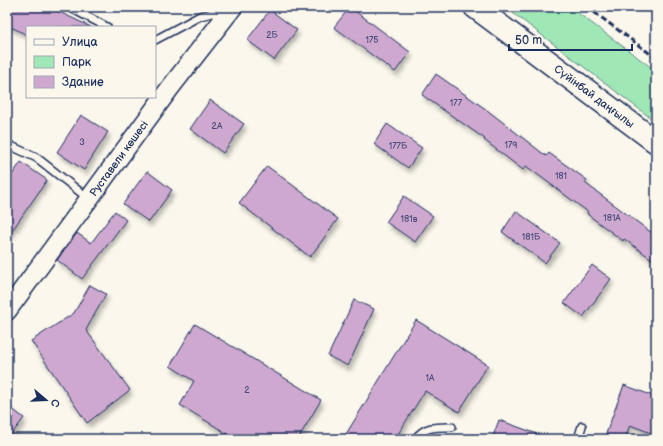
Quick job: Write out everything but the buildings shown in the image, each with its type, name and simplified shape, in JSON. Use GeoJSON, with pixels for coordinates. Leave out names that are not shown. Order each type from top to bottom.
{"type":"FeatureCollection","features":[{"type":"Feature","properties":{"kind":"main road","name":"Сүйінбай даңғылы"},"geometry":{"type":"LineString","coordinates":[[475,7],[656,142]]}},
{"type":"Feature","properties":{"kind":"street","name":"Руставели көшесі"},"geometry":{"type":"LineString","coordinates":[[7,311],[170,88],[231,10]]}},
{"type":"Feature","properties":{"kind":"lane"},"geometry":{"type":"LineString","coordinates":[[69,7],[105,26]]}},
{"type":"Feature","properties":{"kind":"lane"},"geometry":{"type":"LineString","coordinates":[[156,39],[200,16],[231,10]]}},
{"type":"Feature","properties":{"kind":"lane"},"geometry":{"type":"LineString","coordinates":[[7,144],[37,158],[90,199]]}},
{"type":"Feature","properties":{"kind":"lane"},"geometry":{"type":"LineString","coordinates":[[414,439],[431,426],[452,427]]}},
{"type":"Feature","properties":{"kind":"lane"},"geometry":{"type":"LineString","coordinates":[[578,439],[582,426]]}},
{"type":"Feature","properties":{"kind":"green space"},"geometry":{"type":"Polygon","coordinates":[[[505,7],[570,7],[656,71],[656,122],[505,7]]]}},
{"type":"Feature","properties":{"kind":"railway"},"geometry":{"type":"LineString","coordinates":[[587,7],[656,58]]}}]}
